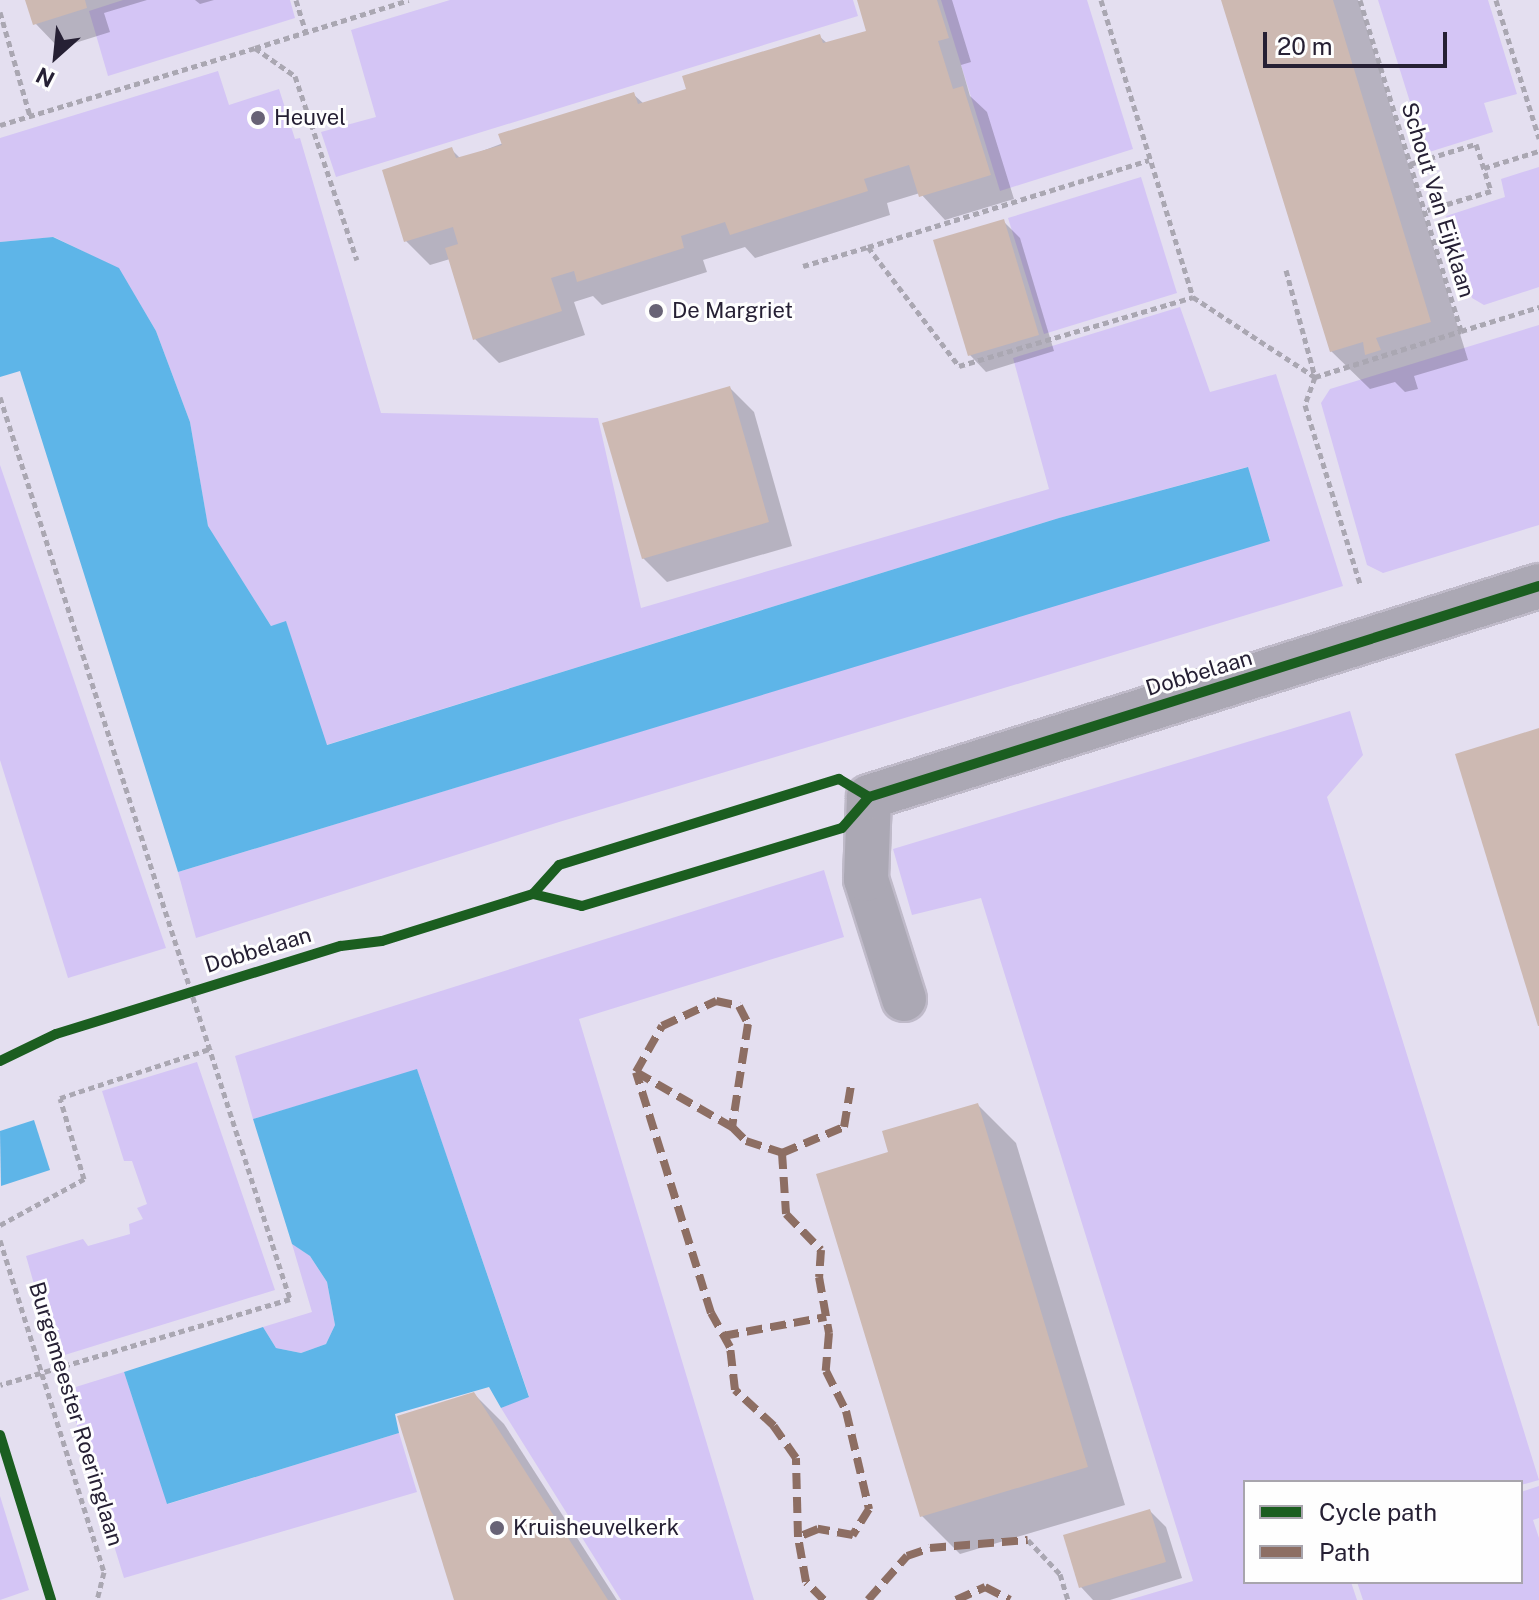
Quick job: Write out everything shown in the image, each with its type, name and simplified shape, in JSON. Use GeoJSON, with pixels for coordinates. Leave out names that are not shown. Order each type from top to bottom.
{"type":"FeatureCollection","features":[{"type":"Feature","properties":{"kind":"street","name":"Dobbelaan"},"geometry":{"type":"LineString","coordinates":[[904,999],[866,879],[869,797],[1539,586]]}},
{"type":"Feature","properties":{"kind":"path"},"geometry":{"type":"LineString","coordinates":[[296,0],[306,32]]}},
{"type":"Feature","properties":{"kind":"path"},"geometry":{"type":"LineString","coordinates":[[0,125],[409,0]]}},
{"type":"Feature","properties":{"kind":"path"},"geometry":{"type":"LineString","coordinates":[[1101,0],[1193,297],[1315,377]]}},
{"type":"Feature","properties":{"kind":"path"},"geometry":{"type":"LineString","coordinates":[[1496,0],[1539,138]]}},
{"type":"Feature","properties":{"kind":"path"},"geometry":{"type":"LineString","coordinates":[[0,12],[30,116]]}},
{"type":"Feature","properties":{"kind":"path"},"geometry":{"type":"LineString","coordinates":[[255,48],[295,76],[357,260]]}},
{"type":"Feature","properties":{"kind":"path"},"geometry":{"type":"LineString","coordinates":[[1410,164],[1476,144],[1491,191],[1424,211]]}},
{"type":"Feature","properties":{"kind":"path"},"geometry":{"type":"LineString","coordinates":[[1484,168],[1539,151]]}},
{"type":"Feature","properties":{"kind":"path"},"geometry":{"type":"LineString","coordinates":[[803,266],[1149,160]]}},
{"type":"Feature","properties":{"kind":"path"},"geometry":{"type":"LineString","coordinates":[[868,247],[959,366],[1193,297]]}},
{"type":"Feature","properties":{"kind":"path"},"geometry":{"type":"LineString","coordinates":[[1286,270],[1315,377],[1305,405],[1360,587],[1396,633]]}},
{"type":"Feature","properties":{"kind":"path"},"geometry":{"type":"LineString","coordinates":[[1315,377],[1461,331]]}},
{"type":"Feature","properties":{"kind":"path"},"geometry":{"type":"LineString","coordinates":[[0,397],[198,989],[212,1048],[290,1299],[0,1385]]}},
{"type":"Feature","properties":{"kind":"path"},"geometry":{"type":"LineString","coordinates":[[0,1225],[84,1179],[60,1098],[212,1048]]}},
{"type":"Feature","properties":{"kind":"path"},"geometry":{"type":"LineString","coordinates":[[1028,1540],[1060,1574],[1068,1600]]}},
{"type":"Feature","properties":{"kind":"shaded area"},"geometry":{"type":"Polygon","coordinates":[[[123,0],[290,0],[295,18],[108,76],[89,11],[123,0]]]}},
{"type":"Feature","properties":{"kind":"shaded area"},"geometry":{"type":"Polygon","coordinates":[[[450,0],[853,0],[858,16],[336,177],[321,132],[376,117],[351,30],[450,0]]]}},
{"type":"Feature","properties":{"kind":"shaded area"},"geometry":{"type":"Polygon","coordinates":[[[941,0],[1087,0],[1133,149],[1000,191],[941,0]]]}},
{"type":"Feature","properties":{"kind":"shaded area"},"geometry":{"type":"Polygon","coordinates":[[[1378,0],[1488,0],[1517,94],[1484,103],[1493,132],[1426,153],[1378,0]]]}},
{"type":"Feature","properties":{"kind":"shaded area"},"geometry":{"type":"Polygon","coordinates":[[[218,71],[229,105],[279,89],[295,139],[300,138],[381,413],[598,418],[641,608],[1049,489],[1013,358],[1180,307],[1210,392],[1276,374],[1343,586],[559,822],[196,938],[178,872],[1270,540],[1247,467],[1059,518],[326,745],[286,622],[271,626],[208,527],[190,422],[156,331],[119,269],[54,237],[0,242],[0,138],[218,71]]]}},
{"type":"Feature","properties":{"kind":"shaded area"},"geometry":{"type":"Polygon","coordinates":[[[1539,167],[1539,287],[1484,305],[1472,298],[1446,216],[1505,197],[1501,179],[1539,167]]]}},
{"type":"Feature","properties":{"kind":"shaded area"},"geometry":{"type":"Polygon","coordinates":[[[1141,177],[1177,293],[1044,334],[1008,218],[1141,177]]]}},
{"type":"Feature","properties":{"kind":"shaded area"},"geometry":{"type":"Polygon","coordinates":[[[1539,325],[1539,525],[1383,573],[1367,565],[1321,403],[1330,389],[1539,325]]]}},
{"type":"Feature","properties":{"kind":"shaded area"},"geometry":{"type":"Polygon","coordinates":[[[0,465],[166,948],[68,978],[0,760],[0,465]]]}},
{"type":"Feature","properties":{"kind":"shaded area"},"geometry":{"type":"Polygon","coordinates":[[[1350,711],[1363,755],[1327,797],[1539,1480],[1523,1484],[1523,1480],[1243,1480],[1243,1584],[1352,1584],[1357,1600],[1129,1600],[1193,1581],[981,898],[912,915],[893,849],[1350,711]]]}},
{"type":"Feature","properties":{"kind":"shaded area"},"geometry":{"type":"Polygon","coordinates":[[[824,870],[844,937],[579,1019],[754,1600],[621,1600],[501,1408],[529,1396],[417,1070],[253,1119],[235,1056],[824,870]]]}},
{"type":"Feature","properties":{"kind":"shaded area"},"geometry":{"type":"Polygon","coordinates":[[[197,1062],[275,1290],[55,1358],[26,1256],[83,1239],[88,1246],[130,1234],[129,1224],[143,1219],[137,1208],[147,1204],[132,1161],[124,1161],[102,1091],[197,1062]]]}},
{"type":"Feature","properties":{"kind":"shaded area"},"geometry":{"type":"Polygon","coordinates":[[[292,1244],[310,1256],[327,1282],[335,1325],[326,1344],[301,1353],[276,1348],[263,1327],[312,1312],[292,1244]]]}},
{"type":"Feature","properties":{"kind":"shaded area"},"geometry":{"type":"Polygon","coordinates":[[[124,1372],[168,1504],[399,1433],[417,1492],[124,1578],[66,1390],[124,1372]]]}},
{"type":"Feature","properties":{"kind":"shaded area"},"geometry":{"type":"Polygon","coordinates":[[[1539,1486],[1539,1518],[1533,1520],[1539,1538],[1539,1600],[1363,1600],[1358,1584],[1523,1584],[1523,1491],[1539,1486]]]}},
{"type":"Feature","properties":{"kind":"shaded area"},"geometry":{"type":"Polygon","coordinates":[[[0,1496],[29,1590],[0,1600],[0,1496]]]}},
{"type":"Feature","properties":{"kind":"water"},"geometry":{"type":"Polygon","coordinates":[[[53,237],[119,268],[156,331],[190,422],[208,526],[271,626],[286,621],[327,745],[1059,518],[1248,467],[1270,541],[178,872],[20,371],[0,377],[0,242],[53,237]]]}},
{"type":"Feature","properties":{"kind":"water"},"geometry":{"type":"Polygon","coordinates":[[[417,1069],[529,1397],[501,1408],[489,1387],[395,1414],[399,1433],[167,1504],[124,1372],[263,1327],[276,1348],[301,1353],[326,1344],[335,1325],[327,1282],[310,1256],[292,1244],[253,1119],[417,1069]]]}},
{"type":"Feature","properties":{"kind":"water"},"geometry":{"type":"Polygon","coordinates":[[[34,1120],[50,1170],[1,1186],[0,1131],[34,1120]]]}},
{"type":"Feature","properties":{"kind":"building"},"geometry":{"type":"Polygon","coordinates":[[[25,0],[85,0],[87,8],[33,25],[25,0]]]}},
{"type":"Feature","properties":{"kind":"building"},"geometry":{"type":"Polygon","coordinates":[[[857,0],[937,0],[949,38],[938,41],[953,89],[963,86],[991,175],[919,197],[909,165],[864,179],[868,191],[730,235],[725,222],[681,236],[684,248],[577,282],[574,271],[551,278],[562,311],[473,340],[445,248],[458,244],[453,227],[404,242],[382,170],[452,147],[456,158],[502,145],[498,134],[634,92],[638,104],[686,89],[682,76],[820,34],[823,43],[866,31],[857,0]]]}},
{"type":"Feature","properties":{"kind":"building"},"geometry":{"type":"Polygon","coordinates":[[[1221,0],[1333,0],[1431,322],[1376,338],[1381,350],[1365,355],[1363,342],[1330,352],[1221,0]]]}},
{"type":"Feature","properties":{"kind":"building"},"geometry":{"type":"Polygon","coordinates":[[[1004,219],[1039,335],[968,356],[933,240],[1004,219]]]}},
{"type":"Feature","properties":{"kind":"building"},"geometry":{"type":"Polygon","coordinates":[[[730,386],[769,522],[642,559],[602,423],[730,386]]]}},
{"type":"Feature","properties":{"kind":"building"},"geometry":{"type":"Polygon","coordinates":[[[1539,728],[1539,1026],[1538,1026],[1455,754],[1539,728]]]}},
{"type":"Feature","properties":{"kind":"building"},"geometry":{"type":"Polygon","coordinates":[[[978,1103],[1088,1467],[920,1517],[816,1174],[888,1152],[882,1131],[978,1103]]]}},
{"type":"Feature","properties":{"kind":"building","name":"Kruisheuvelkerk"},"geometry":{"type":"Polygon","coordinates":[[[474,1392],[608,1600],[454,1600],[397,1416],[474,1392]]]}},
{"type":"Feature","properties":{"kind":"building"},"geometry":{"type":"Polygon","coordinates":[[[1150,1509],[1166,1562],[1079,1588],[1063,1535],[1150,1509]]]}},
{"type":"Feature","properties":{"kind":"marked path"},"geometry":{"type":"LineString","coordinates":[[824,1600],[806,1582],[798,1537],[796,1458],[774,1426],[735,1390],[730,1347],[711,1313],[636,1072],[662,1026],[716,1001],[739,1006],[748,1024],[732,1127],[746,1141],[782,1153],[844,1127],[851,1085]]}},
{"type":"Feature","properties":{"kind":"marked path"},"geometry":{"type":"LineString","coordinates":[[636,1072],[732,1127]]}},
{"type":"Feature","properties":{"kind":"marked path"},"geometry":{"type":"LineString","coordinates":[[782,1153],[786,1214],[821,1250],[819,1277],[829,1333],[826,1371],[846,1411],[869,1509],[853,1535],[818,1529],[798,1537]]}},
{"type":"Feature","properties":{"kind":"marked path"},"geometry":{"type":"LineString","coordinates":[[723,1336],[826,1317]]}},
{"type":"Feature","properties":{"kind":"marked path"},"geometry":{"type":"LineString","coordinates":[[868,1600],[907,1556],[930,1548],[1028,1540]]}},
{"type":"Feature","properties":{"kind":"marked path"},"geometry":{"type":"LineString","coordinates":[[956,1600],[985,1587],[1010,1600]]}},
{"type":"Feature","properties":{"kind":"cycle path"},"geometry":{"type":"LineString","coordinates":[[0,1061],[56,1034],[341,946],[382,941],[533,894],[582,906],[842,828],[869,797],[1539,586]]}},
{"type":"Feature","properties":{"kind":"cycle path"},"geometry":{"type":"LineString","coordinates":[[533,894],[559,865],[839,779],[869,797]]}},
{"type":"Feature","properties":{"kind":"cycle path"},"geometry":{"type":"LineString","coordinates":[[0,1435],[51,1600]]}},
{"type":"Feature","properties":{"kind":"place","name":"Heuvel"},"geometry":{"type":"Point","coordinates":[258,118]}},
{"type":"Feature","properties":{"kind":"place","name":"De Margriet"},"geometry":{"type":"Point","coordinates":[656,311]}},
{"type":"Feature","properties":{"kind":"place","name":"Kruisheuvelkerk"},"geometry":{"type":"Point","coordinates":[497,1528]}}]}
